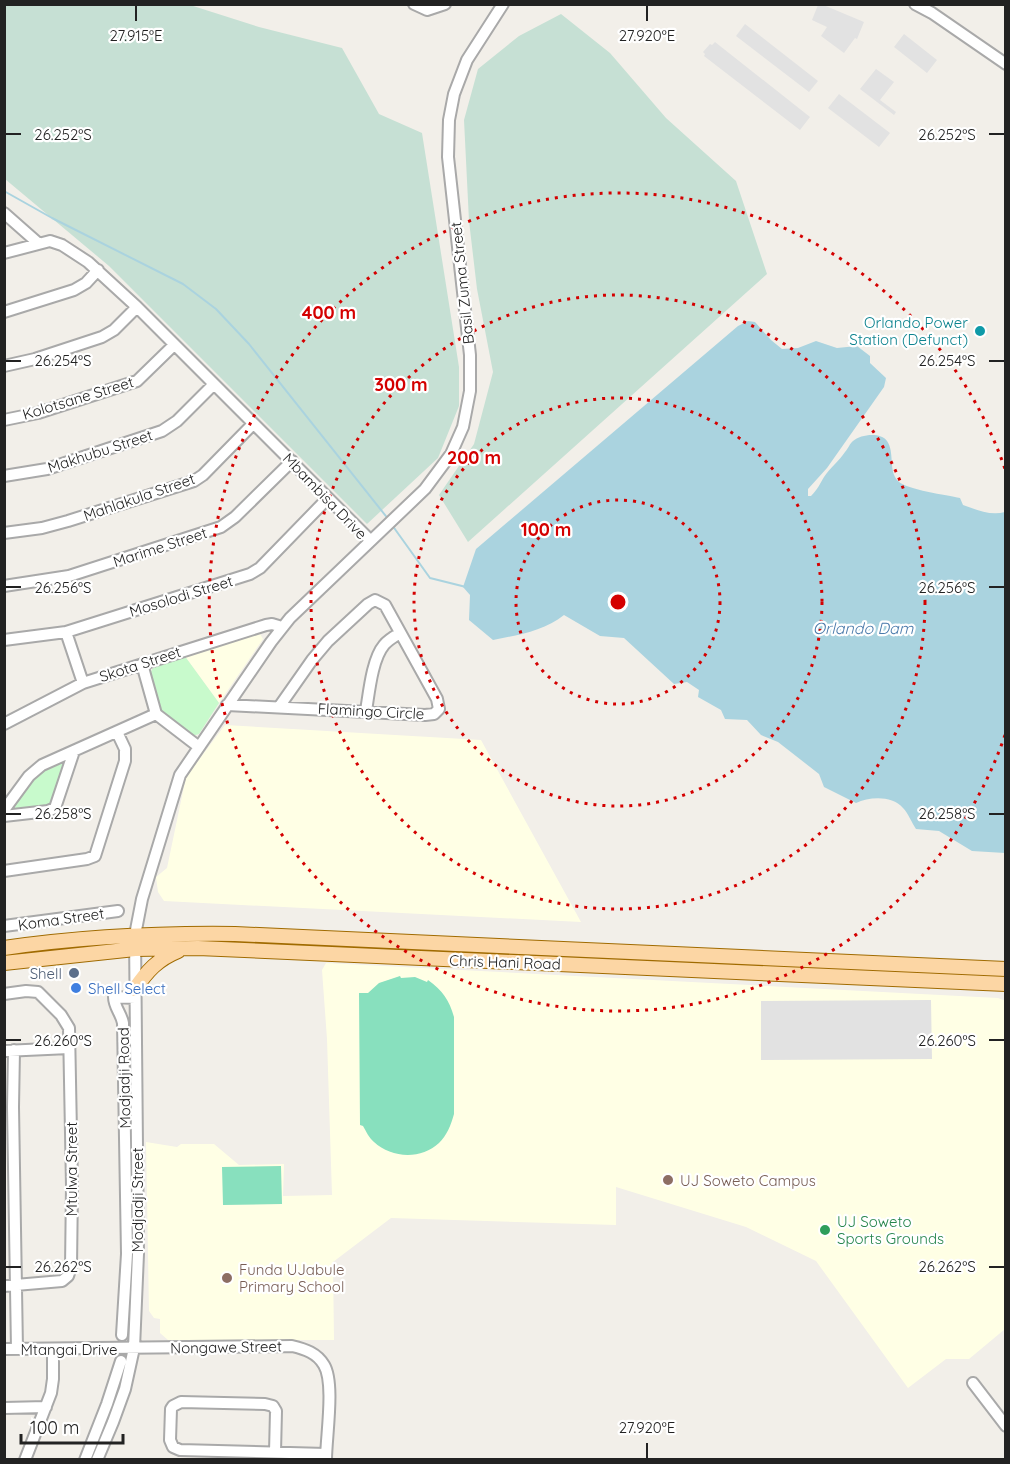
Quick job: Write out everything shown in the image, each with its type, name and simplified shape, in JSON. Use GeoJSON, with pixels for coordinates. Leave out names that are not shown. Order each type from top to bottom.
{"type":"FeatureCollection","features":[{"type":"Feature","properties":{"kind":"main road","name":"Chris Hani Road"},"geometry":{"type":"LineString","coordinates":[[4,963],[135,942],[236,934],[1005,969]]}},
{"type":"Feature","properties":{"kind":"main road","name":"Chris Hani Road"},"geometry":{"type":"LineString","coordinates":[[4,948],[69,940],[135,942],[186,949],[1005,984]]}},
{"type":"Feature","properties":{"kind":"main road"},"geometry":{"type":"LineString","coordinates":[[135,993],[146,973],[159,960],[186,949]]}},
{"type":"Feature","properties":{"kind":"main road"},"geometry":{"type":"LineString","coordinates":[[950,982],[951,965]]}},
{"type":"Feature","properties":{"kind":"street"},"geometry":{"type":"LineString","coordinates":[[414,4],[427,10],[445,4]]}},
{"type":"Feature","properties":{"kind":"street","name":"Basil Zuma Street"},"geometry":{"type":"LineString","coordinates":[[370,540],[425,489],[442,468],[457,443],[468,408],[470,363],[448,157],[449,120],[454,94],[467,60],[503,4]]}},
{"type":"Feature","properties":{"kind":"street"},"geometry":{"type":"LineString","coordinates":[[915,4],[932,13],[1005,64]]}},
{"type":"Feature","properties":{"kind":"street"},"geometry":{"type":"LineString","coordinates":[[4,213],[38,243]]}},
{"type":"Feature","properties":{"kind":"street","name":"Mbambisa Drive"},"geometry":{"type":"LineString","coordinates":[[4,254],[50,241],[62,245],[98,270],[370,540],[282,627],[227,705],[176,784],[142,898],[135,942]]}},
{"type":"Feature","properties":{"kind":"street"},"geometry":{"type":"LineString","coordinates":[[4,312],[74,290],[86,283],[98,270]]}},
{"type":"Feature","properties":{"kind":"street"},"geometry":{"type":"LineString","coordinates":[[4,366],[34,359],[102,337],[114,330],[136,307]]}},
{"type":"Feature","properties":{"kind":"street","name":"Kolotsane Street"},"geometry":{"type":"LineString","coordinates":[[4,420],[38,413],[137,381],[174,345]]}},
{"type":"Feature","properties":{"kind":"street","name":"Makhubu Street"},"geometry":{"type":"LineString","coordinates":[[4,476],[47,469],[162,431],[177,421],[214,384]]}},
{"type":"Feature","properties":{"kind":"street","name":"Mahlakula Street"},"geometry":{"type":"LineString","coordinates":[[4,533],[42,528],[68,521],[194,481],[203,475],[253,424]]}},
{"type":"Feature","properties":{"kind":"street","name":"Marime Street"},"geometry":{"type":"LineString","coordinates":[[4,586],[69,576],[221,527],[235,517],[292,461]]}},
{"type":"Feature","properties":{"kind":"street","name":"Mosolodi Street"},"geometry":{"type":"LineString","coordinates":[[4,640],[66,632],[255,572],[328,498]]}},
{"type":"Feature","properties":{"kind":"street","name":"Flamingo Circle"},"geometry":{"type":"LineString","coordinates":[[227,705],[430,715],[438,711],[437,699],[385,605],[378,600],[372,600],[322,647],[279,707]]}},
{"type":"Feature","properties":{"kind":"street","name":"Skota Street"},"geometry":{"type":"LineString","coordinates":[[4,724],[82,683],[266,625],[282,627]]}},
{"type":"Feature","properties":{"kind":"street"},"geometry":{"type":"LineString","coordinates":[[66,632],[82,683]]}},
{"type":"Feature","properties":{"kind":"street"},"geometry":{"type":"LineString","coordinates":[[366,711],[368,670],[383,646],[400,633]]}},
{"type":"Feature","properties":{"kind":"street"},"geometry":{"type":"LineString","coordinates":[[142,664],[156,714],[199,747]]}},
{"type":"Feature","properties":{"kind":"street"},"geometry":{"type":"LineString","coordinates":[[4,810],[37,768],[156,714]]}},
{"type":"Feature","properties":{"kind":"street"},"geometry":{"type":"LineString","coordinates":[[4,871],[87,860],[95,856],[100,847],[125,761],[125,749],[117,732]]}},
{"type":"Feature","properties":{"kind":"street"},"geometry":{"type":"LineString","coordinates":[[4,816],[48,811],[55,808],[74,751]]}},
{"type":"Feature","properties":{"kind":"street","name":"Koma Street"},"geometry":{"type":"LineString","coordinates":[[4,926],[118,911]]}},
{"type":"Feature","properties":{"kind":"street","name":"Modjadji Street"},"geometry":{"type":"LineString","coordinates":[[97,1460],[125,1389],[134,1348],[132,1254],[135,942]]}},
{"type":"Feature","properties":{"kind":"street","name":"Mtulwa Street"},"geometry":{"type":"LineString","coordinates":[[4,994],[32,991],[42,994],[68,1024],[72,1186],[70,1267],[66,1278],[56,1282],[10,1286]]}},
{"type":"Feature","properties":{"kind":"street","name":"Modjadji Road"},"geometry":{"type":"LineString","coordinates":[[122,1335],[132,1254],[123,1023],[114,1003],[114,997],[135,993]]}},
{"type":"Feature","properties":{"kind":"street"},"geometry":{"type":"LineString","coordinates":[[17,1349],[10,1286],[9,1051],[69,1048]]}},
{"type":"Feature","properties":{"kind":"street","name":"Nongawe Street"},"geometry":{"type":"LineString","coordinates":[[134,1348],[292,1346],[310,1352],[324,1365],[328,1379],[326,1457]]}},
{"type":"Feature","properties":{"kind":"street","name":"Mtangai Drive"},"geometry":{"type":"LineString","coordinates":[[4,1349],[134,1348]]}},
{"type":"Feature","properties":{"kind":"street"},"geometry":{"type":"LineString","coordinates":[[25,1460],[46,1407],[53,1379],[53,1349]]}},
{"type":"Feature","properties":{"kind":"street"},"geometry":{"type":"LineString","coordinates":[[85,1460],[121,1360]]}},
{"type":"Feature","properties":{"kind":"street"},"geometry":{"type":"LineString","coordinates":[[973,1383],[1005,1426]]}},
{"type":"Feature","properties":{"kind":"street"},"geometry":{"type":"LineString","coordinates":[[275,1452],[276,1411],[273,1407],[265,1404],[181,1402],[171,1409],[170,1440],[176,1449],[275,1452],[326,1457]]}},
{"type":"Feature","properties":{"kind":"street"},"geometry":{"type":"LineString","coordinates":[[107,1404],[118,1409]]}},
{"type":"Feature","properties":{"kind":"street"},"geometry":{"type":"LineString","coordinates":[[4,1408],[46,1407]]}},
{"type":"Feature","properties":{"kind":"shaded area"},"geometry":{"type":"Polygon","coordinates":[[[821,4],[864,22],[857,39],[855,38],[844,53],[821,36],[827,27],[812,20],[818,5],[821,4]]]}},
{"type":"Feature","properties":{"kind":"shaded area"},"geometry":{"type":"Polygon","coordinates":[[[4,5],[190,5],[259,27],[342,48],[379,114],[422,133],[459,367],[459,406],[438,458],[367,524],[109,266],[5,179],[4,5]]]}},
{"type":"Feature","properties":{"kind":"shaded area"},"geometry":{"type":"Polygon","coordinates":[[[561,14],[610,53],[666,118],[736,181],[767,274],[468,542],[439,495],[474,444],[493,372],[477,289],[469,221],[464,120],[478,69],[519,36],[561,14]]]}},
{"type":"Feature","properties":{"kind":"shaded area"},"geometry":{"type":"Polygon","coordinates":[[[745,24],[818,81],[809,92],[736,36],[745,24]]]}},
{"type":"Feature","properties":{"kind":"shaded area"},"geometry":{"type":"Polygon","coordinates":[[[904,34],[937,60],[927,73],[894,47],[904,34]]]}},
{"type":"Feature","properties":{"kind":"shaded area"},"geometry":{"type":"Polygon","coordinates":[[[715,42],[810,117],[800,130],[704,56],[703,52],[715,42]]]}},
{"type":"Feature","properties":{"kind":"shaded area"},"geometry":{"type":"Polygon","coordinates":[[[876,69],[894,82],[880,100],[896,112],[894,115],[860,89],[876,69]]]}},
{"type":"Feature","properties":{"kind":"shaded area"},"geometry":{"type":"Polygon","coordinates":[[[839,94],[890,133],[879,147],[828,108],[839,94]]]}},
{"type":"Feature","properties":{"kind":"shaded area"},"geometry":{"type":"Polygon","coordinates":[[[259,632],[263,639],[219,703],[184,655],[259,632]]]}},
{"type":"Feature","properties":{"kind":"shaded area"},"geometry":{"type":"Polygon","coordinates":[[[225,725],[481,740],[581,922],[164,901],[158,892],[156,877],[167,868],[186,777],[225,725]]]}},
{"type":"Feature","properties":{"kind":"shaded area","name":"UJ Soweto Campus"},"geometry":{"type":"Polygon","coordinates":[[[326,963],[998,998],[1006,1001],[1005,1329],[969,1359],[946,1359],[908,1388],[816,1261],[746,1227],[616,1187],[616,1225],[391,1218],[333,1262],[334,1340],[168,1340],[160,1333],[160,1319],[154,1318],[149,1311],[146,1142],[177,1147],[181,1144],[214,1144],[239,1165],[284,1164],[283,1196],[332,1195],[327,1039],[322,970],[326,963]]]}},
{"type":"Feature","properties":{"kind":"shaded area"},"geometry":{"type":"Polygon","coordinates":[[[931,1000],[932,1059],[761,1060],[761,1001],[931,1000]]]}},
{"type":"Feature","properties":{"kind":"green space"},"geometry":{"type":"Polygon","coordinates":[[[184,655],[219,703],[199,734],[192,736],[159,711],[151,672],[161,662],[184,655]]]}},
{"type":"Feature","properties":{"kind":"green space"},"geometry":{"type":"Polygon","coordinates":[[[62,760],[66,763],[53,806],[13,811],[12,807],[35,774],[62,760]]]}},
{"type":"Feature","properties":{"kind":"green space"},"geometry":{"type":"Polygon","coordinates":[[[400,976],[401,978],[415,977],[427,982],[428,980],[445,996],[454,1017],[454,1114],[448,1130],[439,1143],[424,1152],[406,1155],[381,1147],[360,1125],[359,993],[368,993],[379,983],[400,976]]]}},
{"type":"Feature","properties":{"kind":"green space"},"geometry":{"type":"Polygon","coordinates":[[[281,1166],[282,1204],[223,1205],[222,1167],[281,1166]]]}},
{"type":"Feature","properties":{"kind":"water","name":"Orlando Dam"},"geometry":{"type":"Polygon","coordinates":[[[748,321],[755,322],[782,349],[798,348],[816,341],[837,348],[857,346],[870,356],[870,363],[886,378],[884,387],[827,468],[808,489],[808,496],[811,496],[852,442],[861,437],[876,435],[887,441],[891,450],[893,472],[898,481],[903,484],[918,490],[960,498],[963,505],[989,513],[1005,512],[1005,853],[972,851],[939,831],[916,829],[905,810],[893,801],[867,799],[856,803],[824,787],[819,774],[778,742],[761,735],[747,720],[725,719],[721,710],[698,697],[699,690],[687,682],[674,684],[624,638],[600,636],[564,615],[539,629],[493,640],[469,620],[470,595],[463,587],[476,549],[738,326],[748,321]]]}},
{"type":"Feature","properties":{"kind":"waterway"},"geometry":{"type":"LineString","coordinates":[[4,191],[52,218],[183,284],[216,309],[249,344],[389,520]]}},
{"type":"Feature","properties":{"kind":"waterway"},"geometry":{"type":"LineString","coordinates":[[392,525],[430,578],[466,587]]}},
{"type":"Feature","properties":{"kind":"place","name":"Orlando Power Station (Defunct)"},"geometry":{"type":"Point","coordinates":[980,331]}},
{"type":"Feature","properties":{"kind":"place","name":"Shell"},"geometry":{"type":"Point","coordinates":[74,973]}},
{"type":"Feature","properties":{"kind":"place","name":"Shell Select"},"geometry":{"type":"Point","coordinates":[76,988]}},
{"type":"Feature","properties":{"kind":"place","name":"UJ Soweto Campus"},"geometry":{"type":"Point","coordinates":[668,1180]}},
{"type":"Feature","properties":{"kind":"place","name":"UJ Soweto Sports Grounds"},"geometry":{"type":"Point","coordinates":[825,1230]}},
{"type":"Feature","properties":{"kind":"place","name":"Funda UJabule Primary School"},"geometry":{"type":"Point","coordinates":[227,1278]}}]}
